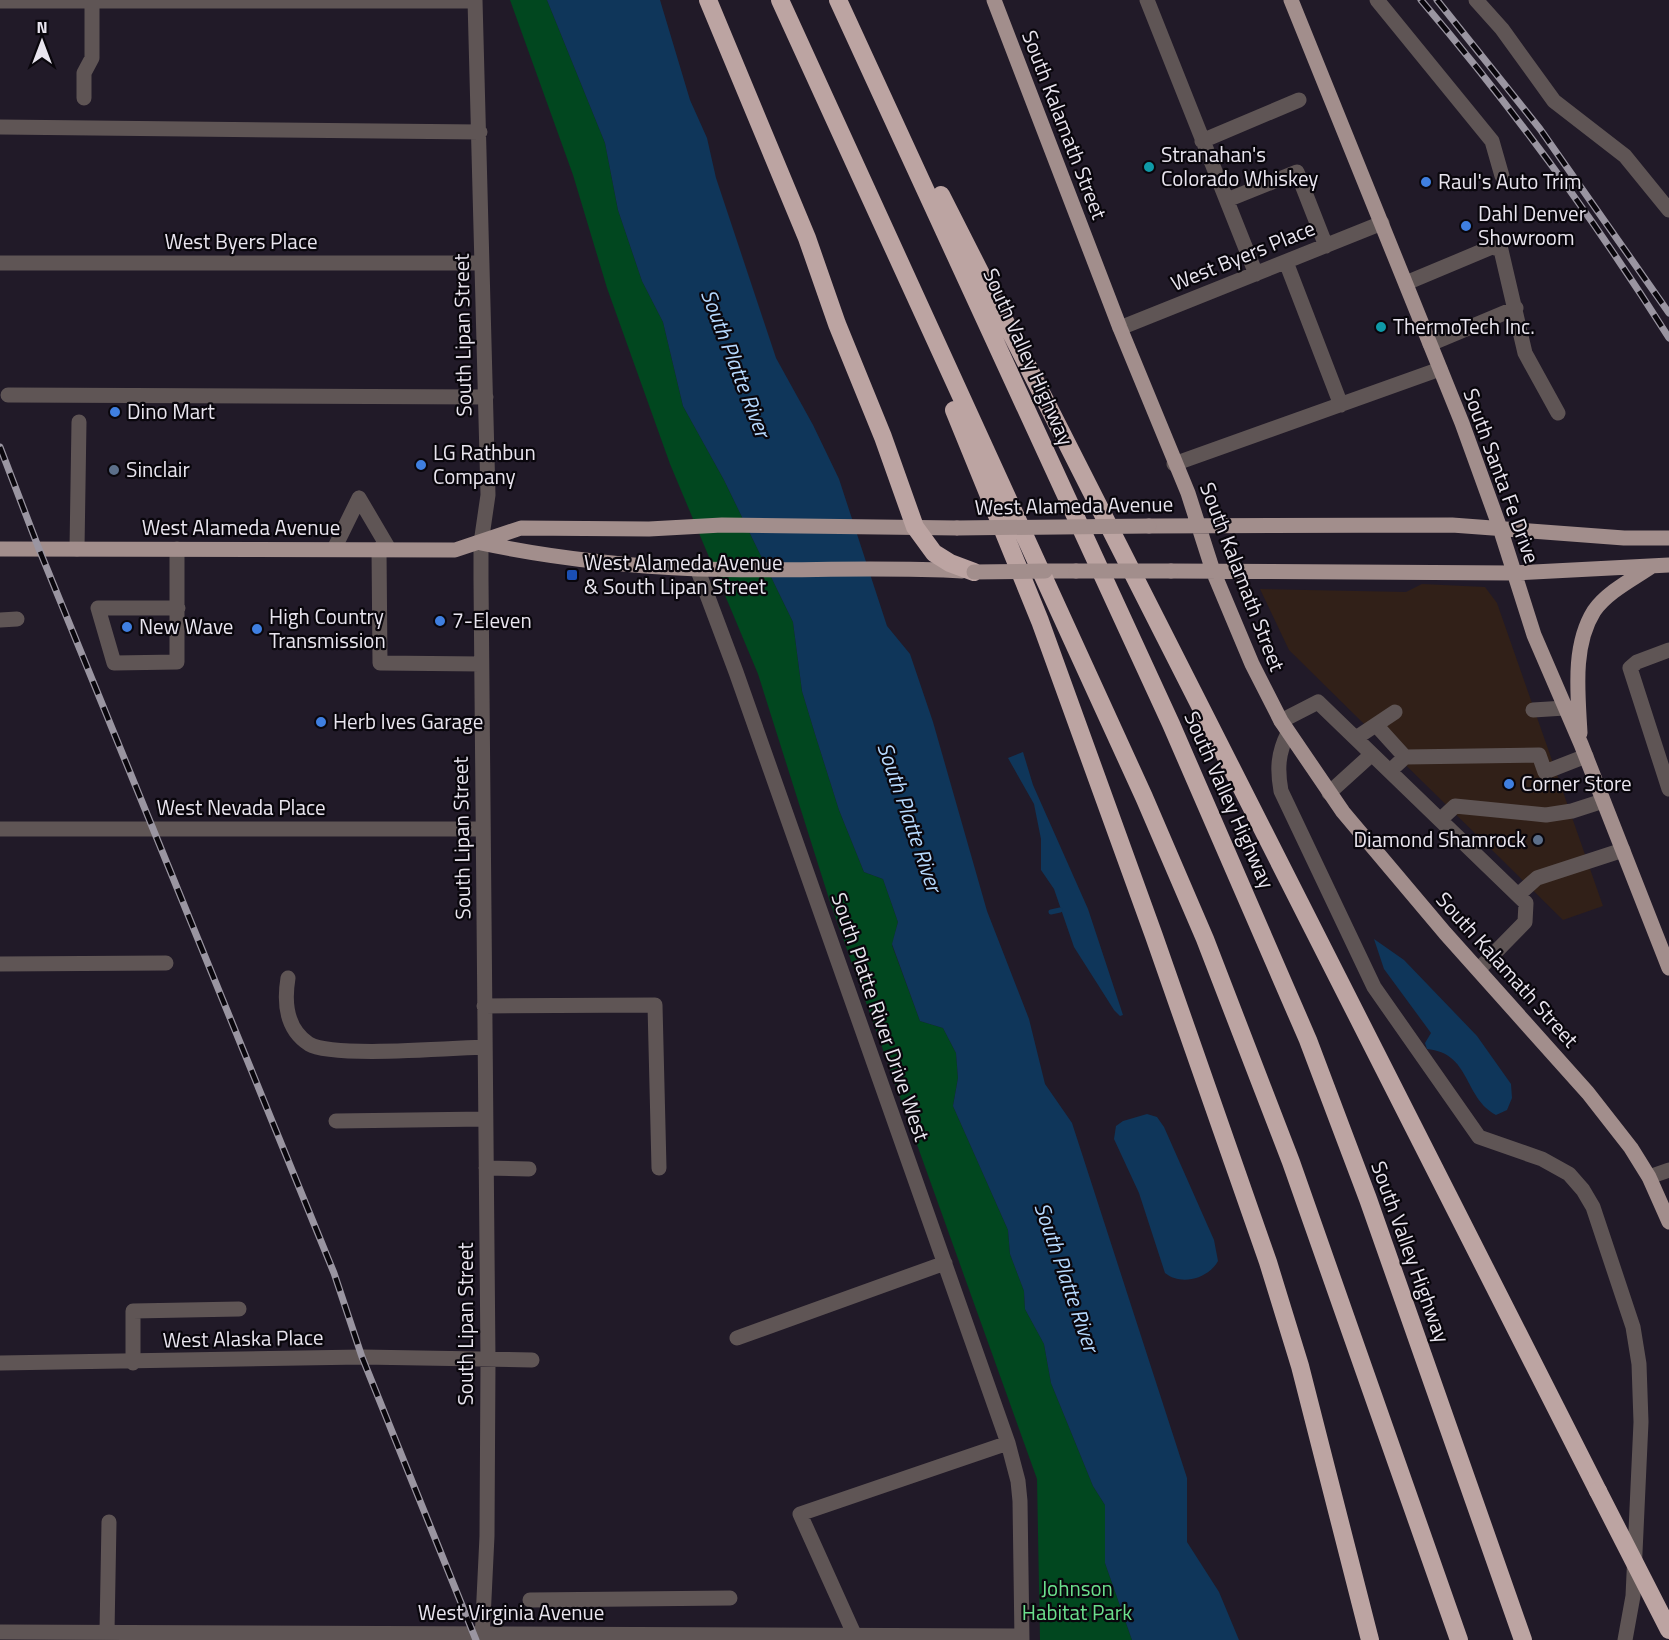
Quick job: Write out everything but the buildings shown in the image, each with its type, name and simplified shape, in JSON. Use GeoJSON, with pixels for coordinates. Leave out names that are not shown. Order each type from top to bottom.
{"type":"FeatureCollection","features":[{"type":"Feature","properties":{"kind":"highway"},"geometry":{"type":"LineString","coordinates":[[708,0],[810,247],[915,527],[925,543],[942,559],[975,572]]}},
{"type":"Feature","properties":{"kind":"highway"},"geometry":{"type":"LineString","coordinates":[[780,0],[831,108],[998,482],[1139,786],[1206,939],[1292,1162],[1459,1640]]}},
{"type":"Feature","properties":{"kind":"highway","name":"South Valley Highway"},"geometry":{"type":"LineString","coordinates":[[838,0],[1171,724],[1308,1040],[1368,1199],[1523,1640]]}},
{"type":"Feature","properties":{"kind":"highway"},"geometry":{"type":"LineString","coordinates":[[878,84],[964,237],[1669,1630]]}},
{"type":"Feature","properties":{"kind":"highway"},"geometry":{"type":"LineString","coordinates":[[831,108],[1014,553],[1154,936],[1280,1299],[1370,1640]]}},
{"type":"Feature","properties":{"kind":"main road","name":"South Kalamath Street"},"geometry":{"type":"LineString","coordinates":[[994,0],[1120,328],[1174,464],[1188,493],[1213,572],[1252,664],[1284,727],[1329,793],[1415,897],[1588,1092],[1631,1148],[1649,1177]]}},
{"type":"Feature","properties":{"kind":"main road","name":"South Santa Fe Drive"},"geometry":{"type":"LineString","coordinates":[[1291,0],[1431,344],[1500,528],[1534,635],[1583,750],[1669,968]]}},
{"type":"Feature","properties":{"kind":"main road","name":"West Alameda Avenue"},"geometry":{"type":"LineString","coordinates":[[0,549],[455,550],[521,528],[649,529],[722,525],[957,528],[1402,525],[1669,538]]}},
{"type":"Feature","properties":{"kind":"main road","name":"West Alameda Avenue"},"geometry":{"type":"LineString","coordinates":[[481,543],[569,557],[697,568],[898,567],[975,572],[1514,573],[1669,565]]}},
{"type":"Feature","properties":{"kind":"main road"},"geometry":{"type":"LineString","coordinates":[[1583,750],[1579,656],[1587,625],[1595,610],[1609,597],[1652,566]]}},
{"type":"Feature","properties":{"kind":"main road"},"geometry":{"type":"LineString","coordinates":[[1649,1177],[1669,1222]]}},
{"type":"Feature","properties":{"kind":"street"},"geometry":{"type":"LineString","coordinates":[[0,1],[475,0]]}},
{"type":"Feature","properties":{"kind":"street","name":"South Lipan Street"},"geometry":{"type":"LineString","coordinates":[[475,0],[488,495],[481,543],[488,1361],[487,1536],[482,1637]]}},
{"type":"Feature","properties":{"kind":"street"},"geometry":{"type":"LineString","coordinates":[[1146,0],[1256,274]]}},
{"type":"Feature","properties":{"kind":"street"},"geometry":{"type":"LineString","coordinates":[[1377,0],[1492,141],[1502,176]]}},
{"type":"Feature","properties":{"kind":"street"},"geometry":{"type":"LineString","coordinates":[[1476,0],[1502,29],[1554,101],[1625,156],[1669,210]]}},
{"type":"Feature","properties":{"kind":"street"},"geometry":{"type":"LineString","coordinates":[[84,98],[84,73],[92,58],[93,1]]}},
{"type":"Feature","properties":{"kind":"street"},"geometry":{"type":"LineString","coordinates":[[1203,141],[1299,100]]}},
{"type":"Feature","properties":{"kind":"street"},"geometry":{"type":"LineString","coordinates":[[0,127],[480,132]]}},
{"type":"Feature","properties":{"kind":"street"},"geometry":{"type":"LineString","coordinates":[[1227,200],[1298,172],[1326,246]]}},
{"type":"Feature","properties":{"kind":"street","name":"West Byers Place"},"geometry":{"type":"LineString","coordinates":[[1120,328],[1382,223]]}},
{"type":"Feature","properties":{"kind":"street"},"geometry":{"type":"LineString","coordinates":[[1406,283],[1492,247],[1501,250],[1526,352],[1558,413]]}},
{"type":"Feature","properties":{"kind":"street","name":"West Byers Place"},"geometry":{"type":"LineString","coordinates":[[0,263],[482,262]]}},
{"type":"Feature","properties":{"kind":"street"},"geometry":{"type":"LineString","coordinates":[[1286,262],[1341,405]]}},
{"type":"Feature","properties":{"kind":"street"},"geometry":{"type":"LineString","coordinates":[[1431,344],[1516,308]]}},
{"type":"Feature","properties":{"kind":"street"},"geometry":{"type":"LineString","coordinates":[[1174,464],[1440,369]]}},
{"type":"Feature","properties":{"kind":"street"},"geometry":{"type":"LineString","coordinates":[[8,395],[486,397]]}},
{"type":"Feature","properties":{"kind":"street"},"geometry":{"type":"LineString","coordinates":[[76,549],[79,422]]}},
{"type":"Feature","properties":{"kind":"street"},"geometry":{"type":"LineString","coordinates":[[334,549],[359,498],[384,549],[380,663],[481,664]]}},
{"type":"Feature","properties":{"kind":"street"},"geometry":{"type":"LineString","coordinates":[[177,549],[178,608],[177,662],[114,663],[98,608],[178,608]]}},
{"type":"Feature","properties":{"kind":"street","name":"South Platte River Drive West"},"geometry":{"type":"LineString","coordinates":[[697,568],[736,672],[1008,1443],[1018,1481],[1022,1638]]}},
{"type":"Feature","properties":{"kind":"street"},"geometry":{"type":"LineString","coordinates":[[0,620],[17,619]]}},
{"type":"Feature","properties":{"kind":"street"},"geometry":{"type":"LineString","coordinates":[[1669,650],[1636,662],[1630,668],[1669,789]]}},
{"type":"Feature","properties":{"kind":"street"},"geometry":{"type":"LineString","coordinates":[[1479,969],[1525,922],[1526,903],[1318,702],[1284,727],[1277,764],[1281,791],[1374,987],[1479,1137],[1542,1159],[1569,1174],[1583,1190],[1593,1207],[1633,1327],[1639,1364],[1641,1422],[1633,1596],[1625,1640]]}},
{"type":"Feature","properties":{"kind":"street"},"geometry":{"type":"LineString","coordinates":[[1533,710],[1565,708]]}},
{"type":"Feature","properties":{"kind":"street"},"geometry":{"type":"LineString","coordinates":[[1356,738],[1395,712]]}},
{"type":"Feature","properties":{"kind":"street"},"geometry":{"type":"LineString","coordinates":[[1376,725],[1405,757]]}},
{"type":"Feature","properties":{"kind":"street"},"geometry":{"type":"LineString","coordinates":[[1390,771],[1405,757],[1539,754],[1545,772],[1583,750]]}},
{"type":"Feature","properties":{"kind":"street"},"geometry":{"type":"LineString","coordinates":[[1329,793],[1372,754]]}},
{"type":"Feature","properties":{"kind":"street"},"geometry":{"type":"LineString","coordinates":[[1440,820],[1455,806],[1546,815],[1572,811],[1603,801]]}},
{"type":"Feature","properties":{"kind":"street","name":"West Nevada Place"},"geometry":{"type":"LineString","coordinates":[[0,829],[482,829]]}},
{"type":"Feature","properties":{"kind":"street"},"geometry":{"type":"LineString","coordinates":[[1518,895],[1537,878],[1623,850]]}},
{"type":"Feature","properties":{"kind":"street"},"geometry":{"type":"LineString","coordinates":[[0,964],[166,963]]}},
{"type":"Feature","properties":{"kind":"street"},"geometry":{"type":"LineString","coordinates":[[288,978],[285,996],[290,1023],[309,1044],[334,1052],[484,1047]]}},
{"type":"Feature","properties":{"kind":"street"},"geometry":{"type":"LineString","coordinates":[[484,1006],[655,1005],[659,1168]]}},
{"type":"Feature","properties":{"kind":"street"},"geometry":{"type":"LineString","coordinates":[[336,1121],[485,1119]]}},
{"type":"Feature","properties":{"kind":"street"},"geometry":{"type":"LineString","coordinates":[[486,1168],[529,1169]]}},
{"type":"Feature","properties":{"kind":"street"},"geometry":{"type":"LineString","coordinates":[[1649,1177],[1669,1170]]}},
{"type":"Feature","properties":{"kind":"street"},"geometry":{"type":"LineString","coordinates":[[737,1338],[945,1263]]}},
{"type":"Feature","properties":{"kind":"street"},"geometry":{"type":"LineString","coordinates":[[133,1363],[133,1311],[239,1309]]}},
{"type":"Feature","properties":{"kind":"street","name":"West Alaska Place"},"geometry":{"type":"LineString","coordinates":[[0,1363],[133,1363],[362,1357],[532,1360]]}},
{"type":"Feature","properties":{"kind":"street"},"geometry":{"type":"LineString","coordinates":[[855,1636],[800,1514],[1008,1443]]}},
{"type":"Feature","properties":{"kind":"street"},"geometry":{"type":"LineString","coordinates":[[107,1632],[109,1522]]}},
{"type":"Feature","properties":{"kind":"street"},"geometry":{"type":"LineString","coordinates":[[530,1600],[730,1598]]}},
{"type":"Feature","properties":{"kind":"street","name":"West Virginia Avenue"},"geometry":{"type":"LineString","coordinates":[[0,1632],[482,1637],[1022,1638]]}},
{"type":"Feature","properties":{"kind":"shaded area"},"geometry":{"type":"Polygon","coordinates":[[[1422,584],[1485,587],[1497,603],[1603,906],[1563,920],[1289,650],[1260,589],[1406,592],[1422,584]]]}},
{"type":"Feature","properties":{"kind":"green space","name":"Johnson Habitat Park"},"geometry":{"type":"Polygon","coordinates":[[[510,0],[547,0],[605,143],[618,210],[642,281],[663,322],[683,406],[724,480],[793,622],[802,691],[839,810],[864,872],[883,879],[898,922],[892,945],[920,1021],[943,1028],[956,1053],[958,1078],[953,1106],[1008,1230],[1010,1254],[1024,1291],[1025,1309],[1044,1344],[1051,1383],[1093,1486],[1105,1505],[1105,1563],[1132,1640],[1040,1640],[1037,1479],[830,902],[758,674],[670,464],[607,288],[573,175],[510,0]]]}},
{"type":"Feature","properties":{"kind":"water","name":"South Platte River"},"geometry":{"type":"Polygon","coordinates":[[[547,0],[660,0],[690,100],[707,138],[716,178],[776,358],[813,425],[839,479],[887,626],[910,654],[933,722],[987,911],[1029,1019],[1045,1084],[1072,1123],[1187,1478],[1187,1542],[1219,1592],[1239,1640],[1132,1640],[1105,1563],[1105,1505],[1093,1486],[1051,1383],[1044,1344],[1025,1309],[1024,1291],[1010,1254],[1008,1230],[953,1106],[958,1078],[956,1053],[943,1028],[920,1021],[892,944],[898,922],[883,879],[864,872],[839,810],[802,691],[793,622],[724,480],[683,406],[663,322],[642,281],[618,210],[605,143],[547,0]]]}},
{"type":"Feature","properties":{"kind":"water"},"geometry":{"type":"Polygon","coordinates":[[[1023,752],[1033,785],[1088,909],[1123,1015],[1120,1016],[1114,1010],[1074,947],[1054,889],[1041,870],[1041,839],[1034,804],[1008,758],[1023,752]]]}},
{"type":"Feature","properties":{"kind":"water"},"geometry":{"type":"Polygon","coordinates":[[[1374,939],[1404,960],[1477,1036],[1511,1084],[1512,1098],[1507,1110],[1496,1115],[1485,1107],[1452,1058],[1441,1052],[1427,1049],[1425,1043],[1431,1033],[1384,969],[1374,939]]]}},
{"type":"Feature","properties":{"kind":"water"},"geometry":{"type":"Polygon","coordinates":[[[1147,1114],[1157,1117],[1164,1127],[1214,1240],[1218,1261],[1208,1272],[1194,1279],[1179,1279],[1165,1273],[1139,1193],[1114,1139],[1116,1126],[1123,1121],[1147,1114]]]}},
{"type":"Feature","properties":{"kind":"waterway"},"geometry":{"type":"LineString","coordinates":[[1051,912],[1060,910]]}},
{"type":"Feature","properties":{"kind":"railway"},"geometry":{"type":"LineString","coordinates":[[1421,0],[1488,81],[1551,164],[1669,338]]}},
{"type":"Feature","properties":{"kind":"railway"},"geometry":{"type":"LineString","coordinates":[[1437,0],[1540,129],[1669,313]]}},
{"type":"Feature","properties":{"kind":"railway"},"geometry":{"type":"LineString","coordinates":[[0,447],[39,549],[334,1273],[362,1357],[476,1640]]}},
{"type":"Feature","properties":{"kind":"place","name":"Stranahan's Colorado Whiskey"},"geometry":{"type":"Point","coordinates":[1149,167]}},
{"type":"Feature","properties":{"kind":"place","name":"Raul's Auto Trim"},"geometry":{"type":"Point","coordinates":[1426,182]}},
{"type":"Feature","properties":{"kind":"place","name":"Dahl Denver Showroom"},"geometry":{"type":"Point","coordinates":[1466,226]}},
{"type":"Feature","properties":{"kind":"place","name":"ThermoTech Inc."},"geometry":{"type":"Point","coordinates":[1381,327]}},
{"type":"Feature","properties":{"kind":"place","name":"Dino Mart"},"geometry":{"type":"Point","coordinates":[115,412]}},
{"type":"Feature","properties":{"kind":"place","name":"LG Rathbun Company"},"geometry":{"type":"Point","coordinates":[421,465]}},
{"type":"Feature","properties":{"kind":"place","name":"Sinclair"},"geometry":{"type":"Point","coordinates":[114,470]}},
{"type":"Feature","properties":{"kind":"place","name":"West Alameda Avenue & South Lipan Street"},"geometry":{"type":"Point","coordinates":[572,575]}},
{"type":"Feature","properties":{"kind":"place","name":"7-Eleven"},"geometry":{"type":"Point","coordinates":[440,621]}},
{"type":"Feature","properties":{"kind":"place","name":"New Wave"},"geometry":{"type":"Point","coordinates":[127,627]}},
{"type":"Feature","properties":{"kind":"place","name":"High Country Transmission"},"geometry":{"type":"Point","coordinates":[257,629]}},
{"type":"Feature","properties":{"kind":"place","name":"Herb Ives Garage"},"geometry":{"type":"Point","coordinates":[321,722]}},
{"type":"Feature","properties":{"kind":"place","name":"Corner Store"},"geometry":{"type":"Point","coordinates":[1509,784]}},
{"type":"Feature","properties":{"kind":"place","name":"Diamond Shamrock"},"geometry":{"type":"Point","coordinates":[1538,840]}}]}
